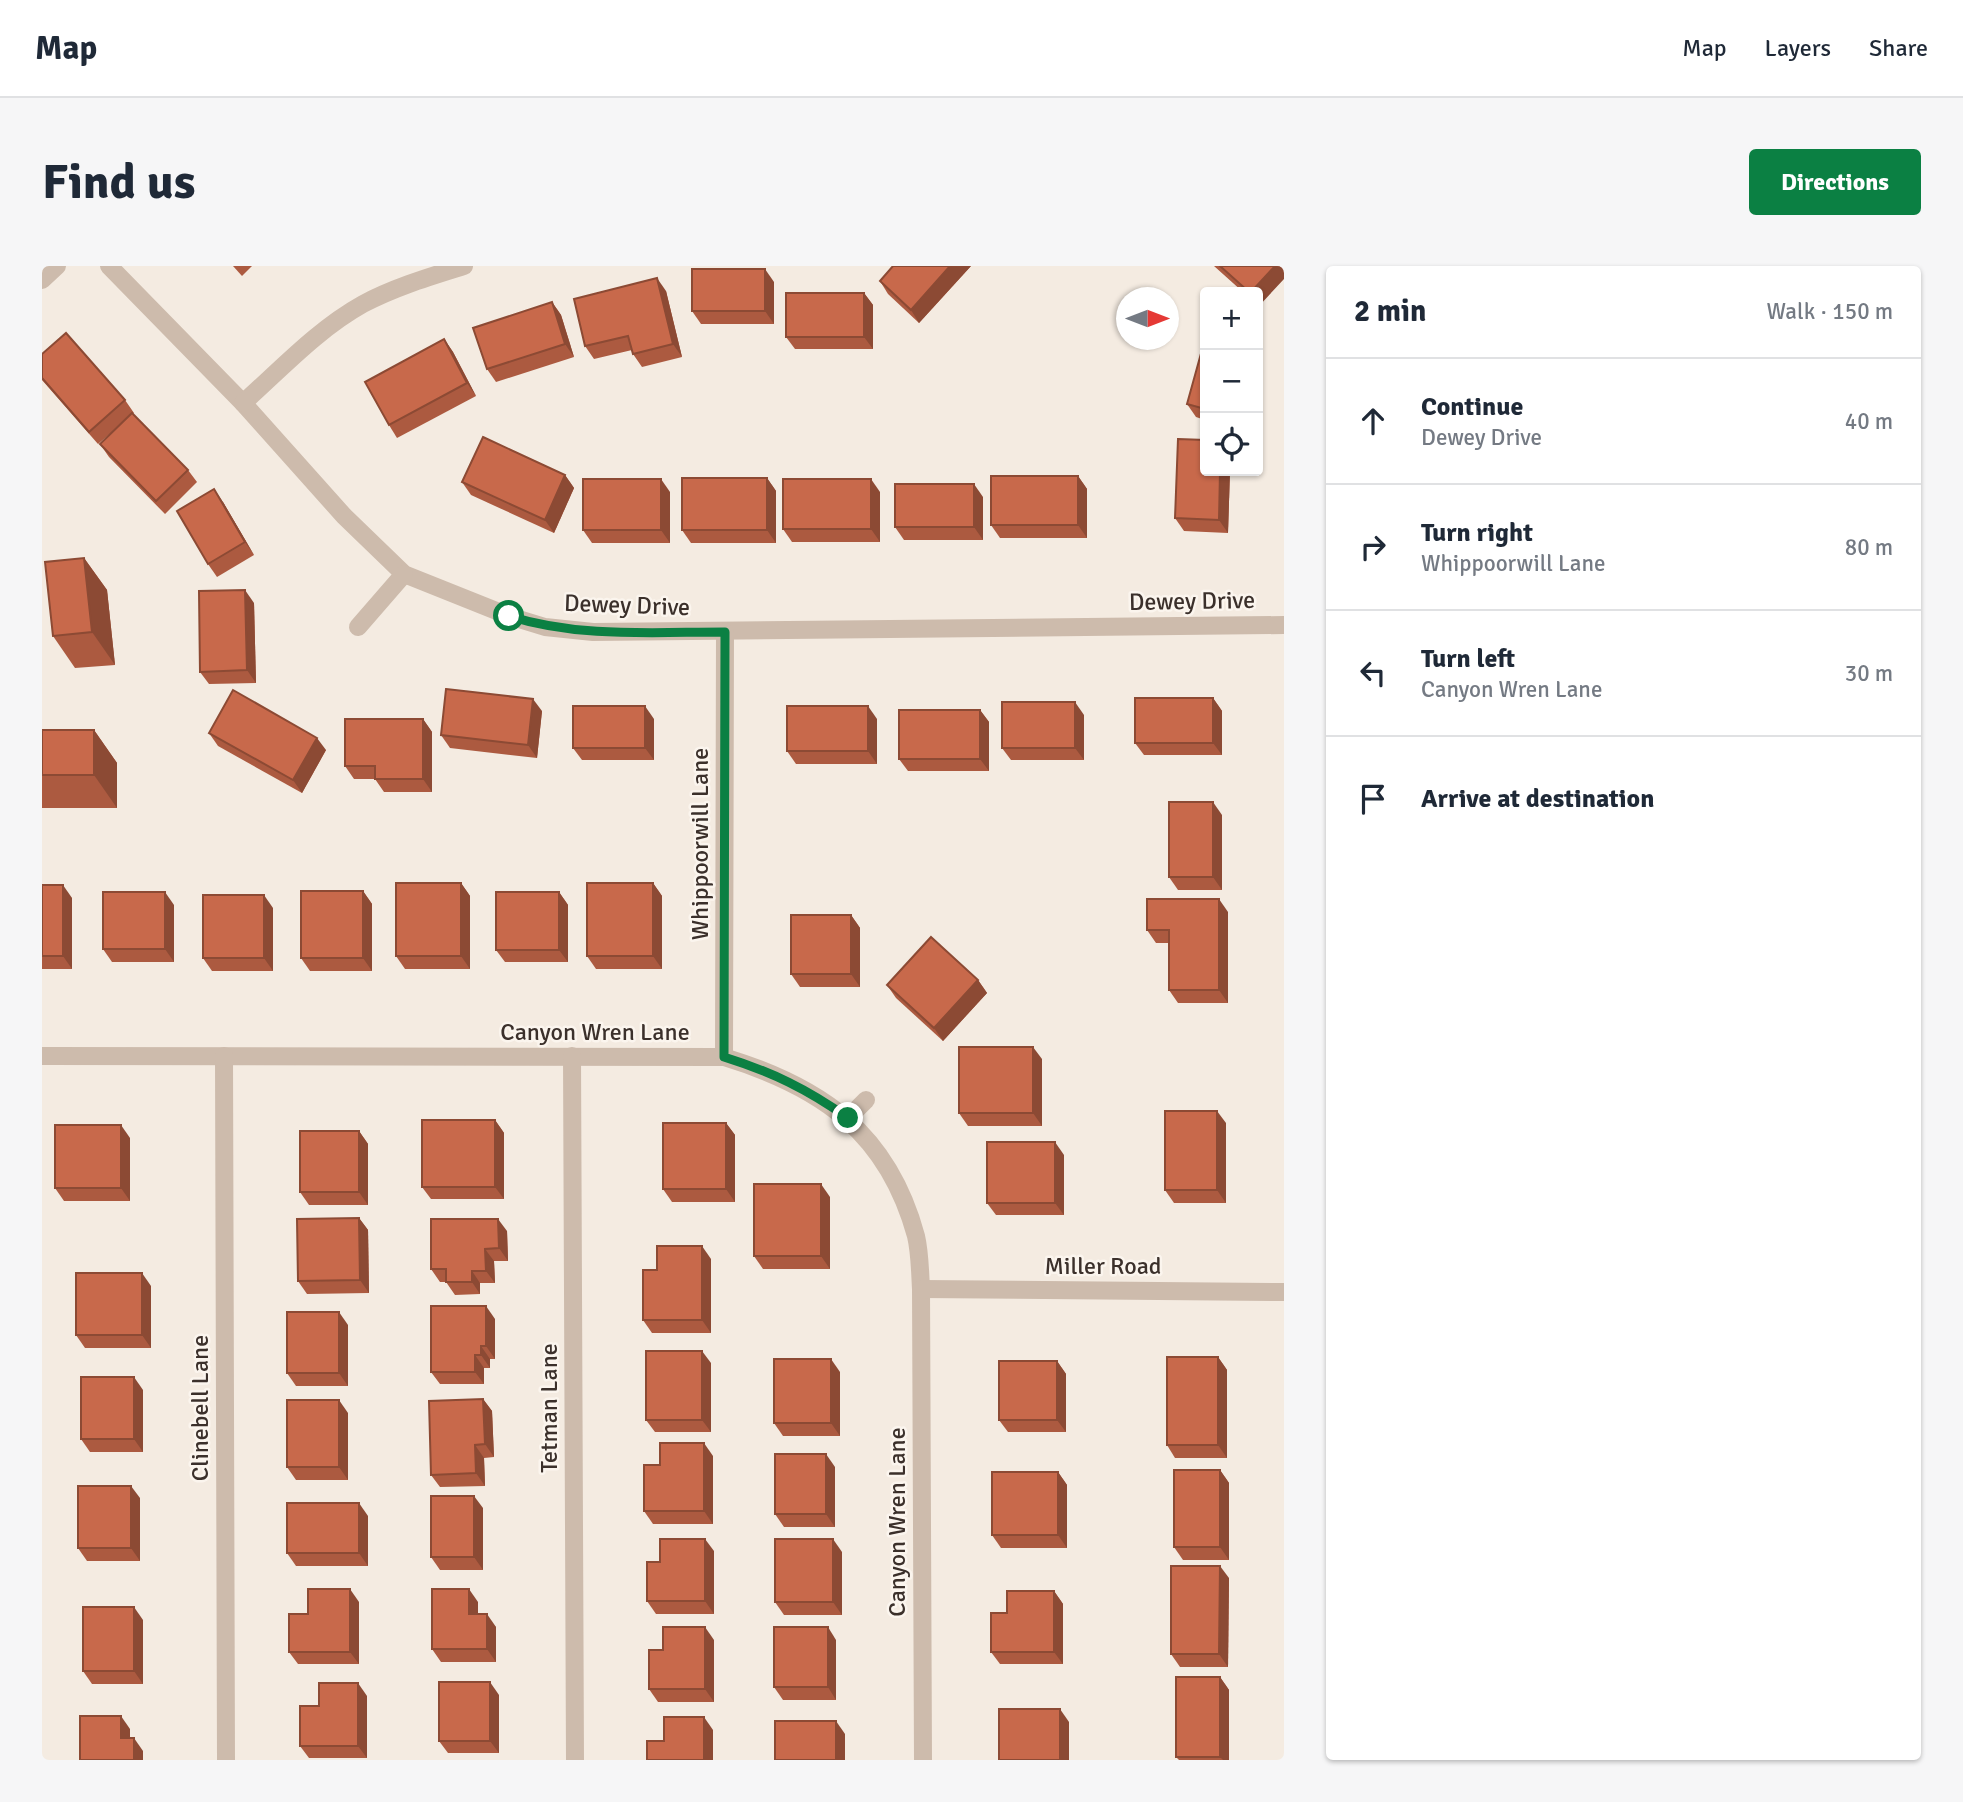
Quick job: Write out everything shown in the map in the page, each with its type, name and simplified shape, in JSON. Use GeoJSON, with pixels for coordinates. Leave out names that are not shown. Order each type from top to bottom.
{"type":"FeatureCollection","features":[{"type":"Feature","properties":{"kind":"street"},"geometry":{"type":"LineString","coordinates":[[42,280],[57,266]]}},
{"type":"Feature","properties":{"kind":"street","name":"Dewey Drive"},"geometry":{"type":"LineString","coordinates":[[109,266],[243,403],[344,516],[404,574],[469,603],[545,627],[593,632],[725,632],[1284,625]]}},
{"type":"Feature","properties":{"kind":"street"},"geometry":{"type":"LineString","coordinates":[[243,403],[317,335],[361,305],[404,285],[464,266]]}},
{"type":"Feature","properties":{"kind":"street"},"geometry":{"type":"LineString","coordinates":[[358,627],[404,574]]}},
{"type":"Feature","properties":{"kind":"street","name":"Whippoorwill Lane"},"geometry":{"type":"LineString","coordinates":[[724,1057],[725,632]]}},
{"type":"Feature","properties":{"kind":"street","name":"Canyon Wren Lane"},"geometry":{"type":"LineString","coordinates":[[42,1056],[724,1057],[765,1069],[808,1090],[848,1118],[884,1162],[902,1196],[916,1239],[921,1289],[923,1760]]}},
{"type":"Feature","properties":{"kind":"street","name":"Clinebell Lane"},"geometry":{"type":"LineString","coordinates":[[224,1056],[226,1760]]}},
{"type":"Feature","properties":{"kind":"street","name":"Tetman Lane"},"geometry":{"type":"LineString","coordinates":[[572,1056],[575,1760]]}},
{"type":"Feature","properties":{"kind":"street"},"geometry":{"type":"LineString","coordinates":[[848,1118],[866,1100]]}},
{"type":"Feature","properties":{"kind":"street","name":"Miller Road"},"geometry":{"type":"LineString","coordinates":[[921,1289],[1284,1292]]}},
{"type":"Feature","properties":{"kind":"building"},"geometry":{"type":"Polygon","coordinates":[[[893,266],[950,266],[911,310],[880,281],[893,266]]]}},
{"type":"Feature","properties":{"kind":"building"},"geometry":{"type":"Polygon","coordinates":[[[1220,266],[1275,266],[1256,287],[1243,287],[1220,266]]]}},
{"type":"Feature","properties":{"kind":"building"},"geometry":{"type":"Polygon","coordinates":[[[692,269],[765,269],[765,311],[692,311],[692,269]]]}},
{"type":"Feature","properties":{"kind":"building"},"geometry":{"type":"Polygon","coordinates":[[[657,278],[673,344],[633,354],[628,336],[585,346],[574,299],[657,278]]]}},
{"type":"Feature","properties":{"kind":"building"},"geometry":{"type":"Polygon","coordinates":[[[786,293],[864,293],[864,337],[786,337],[786,293]]]}},
{"type":"Feature","properties":{"kind":"building"},"geometry":{"type":"Polygon","coordinates":[[[552,302],[565,344],[487,369],[473,328],[552,302]]]}},
{"type":"Feature","properties":{"kind":"building"},"geometry":{"type":"Polygon","coordinates":[[[66,333],[125,400],[89,432],[42,378],[42,354],[66,333]]]}},
{"type":"Feature","properties":{"kind":"building"},"geometry":{"type":"Polygon","coordinates":[[[444,339],[467,383],[389,425],[365,382],[444,339]]]}},
{"type":"Feature","properties":{"kind":"building"},"geometry":{"type":"Polygon","coordinates":[[[1200,357],[1200,408],[1187,404],[1200,357]]]}},
{"type":"Feature","properties":{"kind":"building"},"geometry":{"type":"Polygon","coordinates":[[[132,413],[188,470],[156,501],[100,444],[132,413]]]}},
{"type":"Feature","properties":{"kind":"building"},"geometry":{"type":"Polygon","coordinates":[[[483,437],[565,475],[545,520],[462,482],[483,437]]]}},
{"type":"Feature","properties":{"kind":"building"},"geometry":{"type":"Polygon","coordinates":[[[1178,439],[1200,440],[1200,476],[1220,476],[1219,520],[1175,518],[1178,439]]]}},
{"type":"Feature","properties":{"kind":"building"},"geometry":{"type":"Polygon","coordinates":[[[991,476],[1078,476],[1078,525],[991,525],[991,476]]]}},
{"type":"Feature","properties":{"kind":"building"},"geometry":{"type":"Polygon","coordinates":[[[682,478],[767,478],[767,530],[682,530],[682,478]]]}},
{"type":"Feature","properties":{"kind":"building"},"geometry":{"type":"Polygon","coordinates":[[[583,479],[661,479],[661,530],[583,530],[583,479]]]}},
{"type":"Feature","properties":{"kind":"building"},"geometry":{"type":"Polygon","coordinates":[[[783,479],[871,479],[871,529],[783,529],[783,479]]]}},
{"type":"Feature","properties":{"kind":"building"},"geometry":{"type":"Polygon","coordinates":[[[895,484],[974,484],[974,527],[895,527],[895,484]]]}},
{"type":"Feature","properties":{"kind":"building"},"geometry":{"type":"Polygon","coordinates":[[[214,489],[245,542],[208,564],[177,511],[214,489]]]}},
{"type":"Feature","properties":{"kind":"building"},"geometry":{"type":"Polygon","coordinates":[[[84,558],[92,632],[53,636],[45,562],[84,558]]]}},
{"type":"Feature","properties":{"kind":"building"},"geometry":{"type":"Polygon","coordinates":[[[245,590],[247,670],[200,672],[199,591],[245,590]]]}},
{"type":"Feature","properties":{"kind":"building"},"geometry":{"type":"Polygon","coordinates":[[[446,689],[533,699],[528,745],[441,735],[446,689]]]}},
{"type":"Feature","properties":{"kind":"building"},"geometry":{"type":"Polygon","coordinates":[[[233,690],[317,738],[293,780],[209,733],[233,690]]]}},
{"type":"Feature","properties":{"kind":"building"},"geometry":{"type":"Polygon","coordinates":[[[1135,698],[1213,698],[1213,743],[1135,743],[1135,698]]]}},
{"type":"Feature","properties":{"kind":"building"},"geometry":{"type":"Polygon","coordinates":[[[1002,702],[1075,702],[1075,748],[1002,748],[1002,702]]]}},
{"type":"Feature","properties":{"kind":"building"},"geometry":{"type":"Polygon","coordinates":[[[573,706],[645,706],[645,748],[573,748],[573,706]]]}},
{"type":"Feature","properties":{"kind":"building"},"geometry":{"type":"Polygon","coordinates":[[[787,706],[868,706],[868,751],[787,751],[787,706]]]}},
{"type":"Feature","properties":{"kind":"building"},"geometry":{"type":"Polygon","coordinates":[[[899,710],[980,710],[980,759],[899,759],[899,710]]]}},
{"type":"Feature","properties":{"kind":"building"},"geometry":{"type":"Polygon","coordinates":[[[345,719],[423,719],[423,779],[375,779],[375,766],[345,766],[345,719]]]}},
{"type":"Feature","properties":{"kind":"building"},"geometry":{"type":"Polygon","coordinates":[[[42,730],[94,730],[94,775],[42,775],[42,730]]]}},
{"type":"Feature","properties":{"kind":"building"},"geometry":{"type":"Polygon","coordinates":[[[1169,802],[1213,802],[1213,877],[1169,877],[1169,802]]]}},
{"type":"Feature","properties":{"kind":"building"},"geometry":{"type":"Polygon","coordinates":[[[396,883],[461,883],[461,956],[396,956],[396,883]]]}},
{"type":"Feature","properties":{"kind":"building"},"geometry":{"type":"Polygon","coordinates":[[[587,883],[653,883],[653,956],[587,956],[587,883]]]}},
{"type":"Feature","properties":{"kind":"building"},"geometry":{"type":"Polygon","coordinates":[[[42,885],[63,885],[63,956],[42,956],[42,885]]]}},
{"type":"Feature","properties":{"kind":"building"},"geometry":{"type":"Polygon","coordinates":[[[301,891],[363,891],[363,958],[301,958],[301,891]]]}},
{"type":"Feature","properties":{"kind":"building"},"geometry":{"type":"Polygon","coordinates":[[[103,892],[165,892],[165,949],[103,949],[103,892]]]}},
{"type":"Feature","properties":{"kind":"building"},"geometry":{"type":"Polygon","coordinates":[[[496,892],[559,892],[559,950],[496,950],[496,892]]]}},
{"type":"Feature","properties":{"kind":"building"},"geometry":{"type":"Polygon","coordinates":[[[203,895],[264,895],[264,958],[203,958],[203,895]]]}},
{"type":"Feature","properties":{"kind":"building"},"geometry":{"type":"Polygon","coordinates":[[[1147,899],[1219,899],[1219,990],[1169,990],[1169,930],[1147,930],[1147,899]]]}},
{"type":"Feature","properties":{"kind":"building"},"geometry":{"type":"Polygon","coordinates":[[[791,915],[851,915],[851,974],[791,974],[791,915]]]}},
{"type":"Feature","properties":{"kind":"building"},"geometry":{"type":"Polygon","coordinates":[[[931,937],[978,980],[934,1028],[887,985],[931,937]]]}},
{"type":"Feature","properties":{"kind":"building"},"geometry":{"type":"Polygon","coordinates":[[[959,1047],[1033,1047],[1033,1113],[959,1113],[959,1047]]]}},
{"type":"Feature","properties":{"kind":"building"},"geometry":{"type":"Polygon","coordinates":[[[1165,1111],[1217,1111],[1217,1190],[1165,1190],[1165,1111]]]}},
{"type":"Feature","properties":{"kind":"building"},"geometry":{"type":"Polygon","coordinates":[[[422,1120],[495,1120],[495,1187],[422,1187],[422,1120]]]}},
{"type":"Feature","properties":{"kind":"building"},"geometry":{"type":"Polygon","coordinates":[[[663,1123],[726,1123],[726,1189],[663,1189],[663,1123]]]}},
{"type":"Feature","properties":{"kind":"building"},"geometry":{"type":"Polygon","coordinates":[[[55,1125],[121,1125],[121,1188],[55,1188],[55,1125]]]}},
{"type":"Feature","properties":{"kind":"building"},"geometry":{"type":"Polygon","coordinates":[[[300,1131],[359,1131],[359,1192],[300,1192],[300,1131]]]}},
{"type":"Feature","properties":{"kind":"building"},"geometry":{"type":"Polygon","coordinates":[[[987,1142],[1055,1142],[1055,1203],[987,1203],[987,1142]]]}},
{"type":"Feature","properties":{"kind":"building"},"geometry":{"type":"Polygon","coordinates":[[[754,1184],[821,1184],[821,1256],[754,1256],[754,1184]]]}},
{"type":"Feature","properties":{"kind":"building"},"geometry":{"type":"Polygon","coordinates":[[[359,1218],[360,1280],[298,1281],[297,1219],[359,1218]]]}},
{"type":"Feature","properties":{"kind":"building"},"geometry":{"type":"Polygon","coordinates":[[[431,1219],[498,1219],[499,1248],[485,1249],[486,1271],[472,1271],[472,1282],[446,1282],[446,1269],[431,1269],[431,1219]]]}},
{"type":"Feature","properties":{"kind":"building"},"geometry":{"type":"Polygon","coordinates":[[[657,1246],[702,1246],[702,1320],[643,1320],[643,1270],[657,1270],[657,1246]]]}},
{"type":"Feature","properties":{"kind":"building"},"geometry":{"type":"Polygon","coordinates":[[[76,1273],[142,1273],[142,1335],[76,1335],[76,1273]]]}},
{"type":"Feature","properties":{"kind":"building"},"geometry":{"type":"Polygon","coordinates":[[[431,1306],[486,1306],[486,1346],[481,1346],[481,1355],[475,1355],[475,1372],[431,1372],[431,1306]]]}},
{"type":"Feature","properties":{"kind":"building"},"geometry":{"type":"Polygon","coordinates":[[[287,1312],[339,1312],[339,1373],[287,1373],[287,1312]]]}},
{"type":"Feature","properties":{"kind":"building"},"geometry":{"type":"Polygon","coordinates":[[[646,1351],[702,1351],[702,1420],[646,1420],[646,1351]]]}},
{"type":"Feature","properties":{"kind":"building"},"geometry":{"type":"Polygon","coordinates":[[[1167,1357],[1218,1357],[1218,1445],[1167,1445],[1167,1357]]]}},
{"type":"Feature","properties":{"kind":"building"},"geometry":{"type":"Polygon","coordinates":[[[774,1359],[831,1359],[831,1423],[774,1423],[774,1359]]]}},
{"type":"Feature","properties":{"kind":"building"},"geometry":{"type":"Polygon","coordinates":[[[999,1361],[1057,1361],[1057,1420],[999,1420],[999,1361]]]}},
{"type":"Feature","properties":{"kind":"building"},"geometry":{"type":"Polygon","coordinates":[[[81,1377],[134,1377],[134,1439],[81,1439],[81,1377]]]}},
{"type":"Feature","properties":{"kind":"building"},"geometry":{"type":"Polygon","coordinates":[[[483,1399],[485,1444],[475,1445],[476,1473],[431,1475],[429,1401],[483,1399]]]}},
{"type":"Feature","properties":{"kind":"building"},"geometry":{"type":"Polygon","coordinates":[[[287,1400],[339,1400],[339,1467],[287,1467],[287,1400]]]}},
{"type":"Feature","properties":{"kind":"building"},"geometry":{"type":"Polygon","coordinates":[[[660,1443],[704,1443],[704,1511],[644,1511],[644,1465],[660,1465],[660,1443]]]}},
{"type":"Feature","properties":{"kind":"building"},"geometry":{"type":"Polygon","coordinates":[[[775,1454],[826,1454],[826,1514],[775,1514],[775,1454]]]}},
{"type":"Feature","properties":{"kind":"building"},"geometry":{"type":"Polygon","coordinates":[[[1174,1470],[1220,1470],[1220,1547],[1174,1547],[1174,1470]]]}},
{"type":"Feature","properties":{"kind":"building"},"geometry":{"type":"Polygon","coordinates":[[[992,1472],[1058,1472],[1058,1535],[992,1535],[992,1472]]]}},
{"type":"Feature","properties":{"kind":"building"},"geometry":{"type":"Polygon","coordinates":[[[78,1486],[131,1486],[131,1548],[78,1548],[78,1486]]]}},
{"type":"Feature","properties":{"kind":"building"},"geometry":{"type":"Polygon","coordinates":[[[431,1496],[474,1496],[474,1557],[431,1557],[431,1496]]]}},
{"type":"Feature","properties":{"kind":"building"},"geometry":{"type":"Polygon","coordinates":[[[287,1503],[359,1503],[359,1553],[287,1553],[287,1503]]]}},
{"type":"Feature","properties":{"kind":"building"},"geometry":{"type":"Polygon","coordinates":[[[660,1539],[705,1539],[705,1601],[647,1601],[647,1562],[660,1562],[660,1539]]]}},
{"type":"Feature","properties":{"kind":"building"},"geometry":{"type":"Polygon","coordinates":[[[775,1539],[833,1539],[833,1602],[775,1602],[775,1539]]]}},
{"type":"Feature","properties":{"kind":"building"},"geometry":{"type":"Polygon","coordinates":[[[1171,1566],[1220,1566],[1219,1654],[1171,1654],[1171,1566]]]}},
{"type":"Feature","properties":{"kind":"building"},"geometry":{"type":"Polygon","coordinates":[[[308,1589],[350,1589],[350,1652],[289,1652],[289,1614],[308,1614],[308,1589]]]}},
{"type":"Feature","properties":{"kind":"building"},"geometry":{"type":"Polygon","coordinates":[[[432,1589],[469,1589],[469,1614],[487,1614],[487,1649],[432,1649],[432,1589]]]}},
{"type":"Feature","properties":{"kind":"building"},"geometry":{"type":"Polygon","coordinates":[[[1007,1591],[1054,1591],[1054,1652],[991,1652],[991,1613],[1007,1613],[1007,1591]]]}},
{"type":"Feature","properties":{"kind":"building"},"geometry":{"type":"Polygon","coordinates":[[[83,1607],[134,1607],[134,1671],[83,1671],[83,1607]]]}},
{"type":"Feature","properties":{"kind":"building"},"geometry":{"type":"Polygon","coordinates":[[[663,1627],[705,1627],[705,1689],[649,1689],[649,1650],[663,1650],[663,1627]]]}},
{"type":"Feature","properties":{"kind":"building"},"geometry":{"type":"Polygon","coordinates":[[[774,1627],[828,1627],[828,1687],[774,1687],[774,1627]]]}},
{"type":"Feature","properties":{"kind":"building"},"geometry":{"type":"Polygon","coordinates":[[[1176,1677],[1220,1677],[1220,1757],[1176,1757],[1176,1677]]]}},
{"type":"Feature","properties":{"kind":"building"},"geometry":{"type":"Polygon","coordinates":[[[439,1682],[490,1682],[490,1741],[439,1741],[439,1682]]]}},
{"type":"Feature","properties":{"kind":"building"},"geometry":{"type":"Polygon","coordinates":[[[319,1683],[358,1683],[358,1746],[300,1746],[300,1706],[319,1706],[319,1683]]]}},
{"type":"Feature","properties":{"kind":"building"},"geometry":{"type":"Polygon","coordinates":[[[999,1709],[1060,1709],[1060,1760],[999,1760],[999,1709]]]}},
{"type":"Feature","properties":{"kind":"building"},"geometry":{"type":"Polygon","coordinates":[[[80,1716],[121,1716],[121,1738],[134,1738],[134,1760],[80,1760],[80,1716]]]}},
{"type":"Feature","properties":{"kind":"building"},"geometry":{"type":"Polygon","coordinates":[[[664,1717],[704,1717],[704,1760],[647,1760],[647,1741],[664,1741],[664,1717]]]}},
{"type":"Feature","properties":{"kind":"building"},"geometry":{"type":"Polygon","coordinates":[[[775,1721],[836,1721],[836,1760],[775,1760],[775,1721]]]}},
{"type":"Feature","properties":{"kind":"route"},"geometry":{"type":"LineString","coordinates":[[509,616],[545,627],[593,632],[725,632],[724,1057],[765,1069],[808,1090],[848,1118]]}}]}
